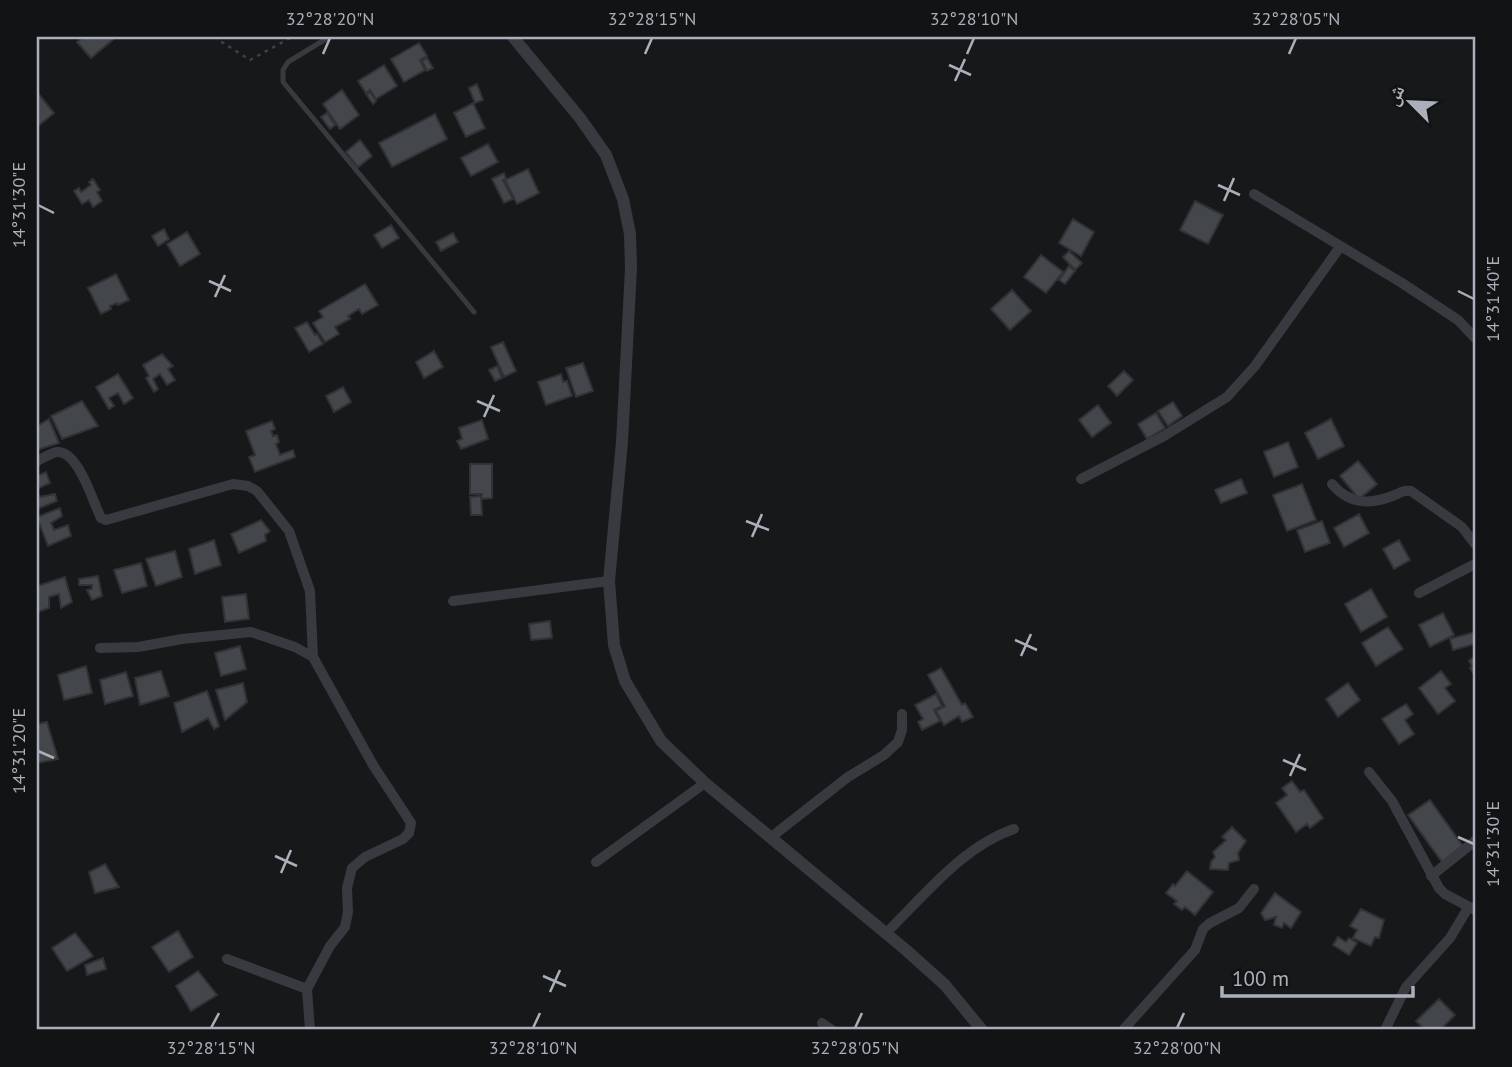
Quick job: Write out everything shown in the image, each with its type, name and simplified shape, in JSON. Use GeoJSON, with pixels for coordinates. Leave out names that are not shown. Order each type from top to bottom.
{"type":"FeatureCollection","features":[{"type":"Feature","properties":{"kind":"street"},"geometry":{"type":"LineString","coordinates":[[513,37],[580,118],[606,155],[622,199],[630,234],[631,268],[622,442],[609,581],[614,645],[625,681],[661,741],[705,783],[945,985],[982,1030]]}},
{"type":"Feature","properties":{"kind":"street"},"geometry":{"type":"LineString","coordinates":[[1254,194],[1429,301],[1458,320],[1475,336]]}},
{"type":"Feature","properties":{"kind":"street"},"geometry":{"type":"LineString","coordinates":[[1081,480],[1164,436],[1227,397],[1255,366],[1340,247]]}},
{"type":"Feature","properties":{"kind":"street"},"geometry":{"type":"LineString","coordinates":[[37,461],[57,452],[67,454],[75,461],[101,518],[106,520],[233,484],[248,486],[257,491],[289,531],[310,591],[313,657],[373,765],[411,823],[409,834],[403,839],[365,857],[352,868],[347,888],[348,912],[345,927],[330,946],[307,989],[310,1030]]}},
{"type":"Feature","properties":{"kind":"street"},"geometry":{"type":"LineString","coordinates":[[1332,484],[1340,494],[1352,501],[1369,502],[1405,490],[1411,491],[1462,527],[1475,544]]}},
{"type":"Feature","properties":{"kind":"street"},"geometry":{"type":"LineString","coordinates":[[1419,593],[1475,564]]}},
{"type":"Feature","properties":{"kind":"street"},"geometry":{"type":"LineString","coordinates":[[453,601],[609,581]]}},
{"type":"Feature","properties":{"kind":"street"},"geometry":{"type":"LineString","coordinates":[[100,648],[138,647],[182,639],[251,632],[284,643],[313,657]]}},
{"type":"Feature","properties":{"kind":"street"},"geometry":{"type":"LineString","coordinates":[[770,838],[898,742],[902,730],[902,715]]}},
{"type":"Feature","properties":{"kind":"street"},"geometry":{"type":"LineString","coordinates":[[1369,772],[1405,822],[1431,876],[1445,894],[1472,909],[1406,987],[1385,1030]]}},
{"type":"Feature","properties":{"kind":"street"},"geometry":{"type":"LineString","coordinates":[[596,862],[705,783]]}},
{"type":"Feature","properties":{"kind":"street"},"geometry":{"type":"LineString","coordinates":[[886,933],[974,850],[996,835],[1014,829]]}},
{"type":"Feature","properties":{"kind":"street"},"geometry":{"type":"LineString","coordinates":[[1431,876],[1475,841]]}},
{"type":"Feature","properties":{"kind":"street"},"geometry":{"type":"LineString","coordinates":[[1123,1030],[1195,950],[1203,929],[1238,908],[1254,889]]}},
{"type":"Feature","properties":{"kind":"street"},"geometry":{"type":"LineString","coordinates":[[227,958],[307,989]]}},
{"type":"Feature","properties":{"kind":"street"},"geometry":{"type":"LineString","coordinates":[[822,1023],[832,1030]]}},
{"type":"Feature","properties":{"kind":"lane"},"geometry":{"type":"LineString","coordinates":[[329,37],[288,62],[283,70],[283,82],[474,312]]}},
{"type":"Feature","properties":{"kind":"path"},"geometry":{"type":"LineString","coordinates":[[214,37],[250,60],[292,37]]}},
{"type":"Feature","properties":{"kind":"building"},"geometry":{"type":"Polygon","coordinates":[[[83,37],[116,37],[91,58],[77,42],[83,37]]]}},
{"type":"Feature","properties":{"kind":"building"},"geometry":{"type":"Polygon","coordinates":[[[419,43],[427,56],[420,60],[425,70],[404,82],[391,59],[419,43]]]}},
{"type":"Feature","properties":{"kind":"building"},"geometry":{"type":"Polygon","coordinates":[[[427,58],[433,68],[427,71],[422,61],[427,58]]]}},
{"type":"Feature","properties":{"kind":"building"},"geometry":{"type":"Polygon","coordinates":[[[384,65],[397,86],[376,99],[370,90],[366,93],[358,81],[384,65]]]}},
{"type":"Feature","properties":{"kind":"building"},"geometry":{"type":"Polygon","coordinates":[[[477,84],[483,100],[475,103],[469,88],[477,84]]]}},
{"type":"Feature","properties":{"kind":"building"},"geometry":{"type":"Polygon","coordinates":[[[342,90],[359,115],[340,129],[323,104],[342,90]]]}},
{"type":"Feature","properties":{"kind":"building"},"geometry":{"type":"Polygon","coordinates":[[[37,92],[54,113],[37,127],[37,92]]]}},
{"type":"Feature","properties":{"kind":"building"},"geometry":{"type":"Polygon","coordinates":[[[370,92],[376,101],[373,104],[366,94],[370,92]]]}},
{"type":"Feature","properties":{"kind":"building"},"geometry":{"type":"Polygon","coordinates":[[[473,103],[485,128],[466,137],[454,113],[473,103]]]}},
{"type":"Feature","properties":{"kind":"building"},"geometry":{"type":"Polygon","coordinates":[[[327,113],[335,125],[330,129],[321,117],[327,113]]]}},
{"type":"Feature","properties":{"kind":"building"},"geometry":{"type":"Polygon","coordinates":[[[435,114],[447,139],[392,167],[379,143],[435,114]]]}},
{"type":"Feature","properties":{"kind":"building"},"geometry":{"type":"Polygon","coordinates":[[[360,140],[372,156],[358,167],[346,152],[360,140]]]}},
{"type":"Feature","properties":{"kind":"building"},"geometry":{"type":"Polygon","coordinates":[[[488,144],[498,162],[471,176],[461,158],[488,144]]]}},
{"type":"Feature","properties":{"kind":"building"},"geometry":{"type":"Polygon","coordinates":[[[528,169],[539,193],[517,204],[505,180],[528,169]]]}},
{"type":"Feature","properties":{"kind":"building"},"geometry":{"type":"Polygon","coordinates":[[[504,173],[506,179],[503,180],[513,199],[504,203],[492,179],[504,173]]]}},
{"type":"Feature","properties":{"kind":"building"},"geometry":{"type":"Polygon","coordinates":[[[93,179],[100,190],[97,192],[102,201],[93,207],[89,200],[82,204],[74,191],[79,188],[81,192],[91,185],[89,182],[93,179]]]}},
{"type":"Feature","properties":{"kind":"building"},"geometry":{"type":"Polygon","coordinates":[[[1195,201],[1223,215],[1208,244],[1180,230],[1195,201]]]}},
{"type":"Feature","properties":{"kind":"building"},"geometry":{"type":"Polygon","coordinates":[[[1073,219],[1094,232],[1081,256],[1059,243],[1073,219]]]}},
{"type":"Feature","properties":{"kind":"building"},"geometry":{"type":"Polygon","coordinates":[[[391,225],[399,238],[382,248],[374,235],[391,225]]]}},
{"type":"Feature","properties":{"kind":"building"},"geometry":{"type":"Polygon","coordinates":[[[164,229],[169,239],[158,246],[152,236],[164,229]]]}},
{"type":"Feature","properties":{"kind":"building"},"geometry":{"type":"Polygon","coordinates":[[[187,232],[200,254],[180,266],[167,244],[187,232]]]}},
{"type":"Feature","properties":{"kind":"building"},"geometry":{"type":"Polygon","coordinates":[[[453,233],[458,242],[441,251],[436,242],[453,233]]]}},
{"type":"Feature","properties":{"kind":"building"},"geometry":{"type":"Polygon","coordinates":[[[1069,251],[1082,263],[1075,270],[1063,257],[1069,251]]]}},
{"type":"Feature","properties":{"kind":"building"},"geometry":{"type":"Polygon","coordinates":[[[1041,255],[1063,272],[1046,293],[1024,277],[1041,255]]]}},
{"type":"Feature","properties":{"kind":"building"},"geometry":{"type":"Polygon","coordinates":[[[1069,266],[1075,271],[1065,284],[1059,280],[1069,266]]]}},
{"type":"Feature","properties":{"kind":"building"},"geometry":{"type":"Polygon","coordinates":[[[116,274],[129,300],[110,306],[111,309],[101,314],[88,288],[116,274]]]}},
{"type":"Feature","properties":{"kind":"building"},"geometry":{"type":"Polygon","coordinates":[[[365,284],[378,305],[362,314],[359,309],[348,316],[350,319],[335,327],[339,334],[325,342],[313,323],[323,317],[319,311],[365,284]]]}},
{"type":"Feature","properties":{"kind":"building"},"geometry":{"type":"Polygon","coordinates":[[[1012,290],[1031,311],[1010,330],[991,309],[1012,290]]]}},
{"type":"Feature","properties":{"kind":"building"},"geometry":{"type":"Polygon","coordinates":[[[307,322],[323,344],[309,352],[295,328],[307,322]]]}},
{"type":"Feature","properties":{"kind":"building"},"geometry":{"type":"Polygon","coordinates":[[[503,342],[516,371],[504,377],[491,347],[503,342]]]}},
{"type":"Feature","properties":{"kind":"building"},"geometry":{"type":"Polygon","coordinates":[[[434,351],[443,367],[424,378],[416,362],[434,351]]]}},
{"type":"Feature","properties":{"kind":"building"},"geometry":{"type":"Polygon","coordinates":[[[162,354],[173,366],[168,369],[175,380],[167,385],[160,374],[153,379],[158,389],[154,392],[146,378],[149,376],[143,365],[162,354]]]}},
{"type":"Feature","properties":{"kind":"building"},"geometry":{"type":"Polygon","coordinates":[[[583,363],[593,391],[576,397],[566,368],[583,363]]]}},
{"type":"Feature","properties":{"kind":"building"},"geometry":{"type":"Polygon","coordinates":[[[497,366],[502,378],[495,381],[489,370],[497,366]]]}},
{"type":"Feature","properties":{"kind":"building"},"geometry":{"type":"Polygon","coordinates":[[[1124,371],[1133,380],[1117,396],[1108,386],[1124,371]]]}},
{"type":"Feature","properties":{"kind":"building"},"geometry":{"type":"Polygon","coordinates":[[[118,374],[133,398],[124,404],[118,393],[109,398],[114,406],[109,409],[96,387],[118,374]]]}},
{"type":"Feature","properties":{"kind":"building"},"geometry":{"type":"Polygon","coordinates":[[[561,374],[563,382],[567,381],[572,396],[546,405],[538,382],[561,374]]]}},
{"type":"Feature","properties":{"kind":"building"},"geometry":{"type":"Polygon","coordinates":[[[343,387],[351,402],[334,412],[326,396],[343,387]]]}},
{"type":"Feature","properties":{"kind":"building"},"geometry":{"type":"Polygon","coordinates":[[[82,401],[98,426],[62,439],[51,416],[82,401]]]}},
{"type":"Feature","properties":{"kind":"building"},"geometry":{"type":"Polygon","coordinates":[[[1173,402],[1182,416],[1168,426],[1158,411],[1173,402]]]}},
{"type":"Feature","properties":{"kind":"building"},"geometry":{"type":"Polygon","coordinates":[[[1098,405],[1111,423],[1092,437],[1079,420],[1098,405]]]}},
{"type":"Feature","properties":{"kind":"building"},"geometry":{"type":"Polygon","coordinates":[[[1156,413],[1165,428],[1147,439],[1138,424],[1156,413]]]}},
{"type":"Feature","properties":{"kind":"building"},"geometry":{"type":"Polygon","coordinates":[[[49,419],[59,443],[37,450],[37,426],[49,419]]]}},
{"type":"Feature","properties":{"kind":"building"},"geometry":{"type":"Polygon","coordinates":[[[1331,419],[1344,446],[1318,459],[1305,433],[1331,419]]]}},
{"type":"Feature","properties":{"kind":"building"},"geometry":{"type":"Polygon","coordinates":[[[482,420],[488,439],[461,449],[457,441],[462,439],[459,428],[482,420]]]}},
{"type":"Feature","properties":{"kind":"building"},"geometry":{"type":"Polygon","coordinates":[[[272,421],[275,429],[271,431],[273,436],[277,435],[279,442],[276,444],[280,455],[293,450],[295,457],[255,472],[249,457],[255,455],[246,431],[272,421]]]}},
{"type":"Feature","properties":{"kind":"building"},"geometry":{"type":"Polygon","coordinates":[[[1288,442],[1298,467],[1274,477],[1264,452],[1288,442]]]}},
{"type":"Feature","properties":{"kind":"building"},"geometry":{"type":"Polygon","coordinates":[[[1358,461],[1377,484],[1359,499],[1340,476],[1358,461]]]}},
{"type":"Feature","properties":{"kind":"building"},"geometry":{"type":"Polygon","coordinates":[[[470,464],[492,464],[492,498],[482,499],[482,494],[470,494],[470,464]]]}},
{"type":"Feature","properties":{"kind":"building"},"geometry":{"type":"Polygon","coordinates":[[[46,472],[50,483],[37,489],[37,476],[46,472]]]}},
{"type":"Feature","properties":{"kind":"building"},"geometry":{"type":"Polygon","coordinates":[[[1241,479],[1247,493],[1221,503],[1215,490],[1241,479]]]}},
{"type":"Feature","properties":{"kind":"building"},"geometry":{"type":"Polygon","coordinates":[[[1302,484],[1316,520],[1287,531],[1273,495],[1302,484]]]}},
{"type":"Feature","properties":{"kind":"building"},"geometry":{"type":"Polygon","coordinates":[[[37,491],[39,497],[55,494],[57,501],[37,509],[37,491]]]}},
{"type":"Feature","properties":{"kind":"building"},"geometry":{"type":"Polygon","coordinates":[[[481,496],[482,515],[471,515],[470,497],[481,496]]]}},
{"type":"Feature","properties":{"kind":"building"},"geometry":{"type":"Polygon","coordinates":[[[60,508],[62,516],[51,523],[54,530],[68,525],[71,536],[48,546],[37,517],[60,508]]]}},
{"type":"Feature","properties":{"kind":"building"},"geometry":{"type":"Polygon","coordinates":[[[1359,514],[1369,533],[1344,547],[1334,528],[1359,514]]]}},
{"type":"Feature","properties":{"kind":"building"},"geometry":{"type":"Polygon","coordinates":[[[261,520],[270,531],[265,535],[266,541],[239,553],[231,534],[261,520]]]}},
{"type":"Feature","properties":{"kind":"building"},"geometry":{"type":"Polygon","coordinates":[[[1322,521],[1330,543],[1305,552],[1297,530],[1322,521]]]}},
{"type":"Feature","properties":{"kind":"building"},"geometry":{"type":"Polygon","coordinates":[[[214,540],[221,565],[195,574],[189,549],[214,540]]]}},
{"type":"Feature","properties":{"kind":"building"},"geometry":{"type":"Polygon","coordinates":[[[1399,540],[1410,560],[1394,569],[1383,549],[1399,540]]]}},
{"type":"Feature","properties":{"kind":"building"},"geometry":{"type":"Polygon","coordinates":[[[175,551],[182,577],[156,586],[146,559],[175,551]]]}},
{"type":"Feature","properties":{"kind":"building"},"geometry":{"type":"Polygon","coordinates":[[[141,563],[147,586],[122,593],[114,570],[141,563]]]}},
{"type":"Feature","properties":{"kind":"building"},"geometry":{"type":"Polygon","coordinates":[[[98,576],[102,596],[92,600],[87,590],[92,589],[92,585],[79,585],[79,579],[98,576]]]}},
{"type":"Feature","properties":{"kind":"building"},"geometry":{"type":"Polygon","coordinates":[[[65,577],[72,602],[61,608],[59,594],[49,597],[49,608],[37,612],[37,586],[65,577]]]}},
{"type":"Feature","properties":{"kind":"building"},"geometry":{"type":"Polygon","coordinates":[[[1371,589],[1387,617],[1361,632],[1345,604],[1371,589]]]}},
{"type":"Feature","properties":{"kind":"building"},"geometry":{"type":"Polygon","coordinates":[[[246,594],[249,619],[225,622],[222,597],[246,594]]]}},
{"type":"Feature","properties":{"kind":"building"},"geometry":{"type":"Polygon","coordinates":[[[1443,613],[1454,635],[1430,647],[1419,625],[1443,613]]]}},
{"type":"Feature","properties":{"kind":"building"},"geometry":{"type":"Polygon","coordinates":[[[550,621],[552,638],[531,640],[529,624],[550,621]]]}},
{"type":"Feature","properties":{"kind":"building"},"geometry":{"type":"Polygon","coordinates":[[[1388,627],[1403,649],[1376,666],[1362,643],[1388,627]]]}},
{"type":"Feature","properties":{"kind":"building"},"geometry":{"type":"Polygon","coordinates":[[[1475,632],[1475,644],[1453,650],[1450,639],[1475,632]]]}},
{"type":"Feature","properties":{"kind":"building"},"geometry":{"type":"Polygon","coordinates":[[[240,646],[246,669],[221,676],[215,653],[240,646]]]}},
{"type":"Feature","properties":{"kind":"building"},"geometry":{"type":"Polygon","coordinates":[[[1475,656],[1475,676],[1469,661],[1475,656]]]}},
{"type":"Feature","properties":{"kind":"building"},"geometry":{"type":"Polygon","coordinates":[[[86,666],[92,693],[64,700],[58,675],[86,666]]]}},
{"type":"Feature","properties":{"kind":"building"},"geometry":{"type":"Polygon","coordinates":[[[941,668],[962,705],[965,703],[973,717],[962,722],[959,716],[944,725],[936,711],[945,706],[928,675],[941,668]]]}},
{"type":"Feature","properties":{"kind":"building"},"geometry":{"type":"Polygon","coordinates":[[[161,671],[169,696],[140,705],[135,678],[161,671]]]}},
{"type":"Feature","properties":{"kind":"building"},"geometry":{"type":"Polygon","coordinates":[[[1441,671],[1451,684],[1445,688],[1455,701],[1438,714],[1419,688],[1441,671]]]}},
{"type":"Feature","properties":{"kind":"building"},"geometry":{"type":"Polygon","coordinates":[[[126,672],[133,696],[105,704],[100,680],[126,672]]]}},
{"type":"Feature","properties":{"kind":"building"},"geometry":{"type":"Polygon","coordinates":[[[243,683],[247,702],[225,720],[216,690],[243,683]]]}},
{"type":"Feature","properties":{"kind":"building"},"geometry":{"type":"Polygon","coordinates":[[[1348,683],[1360,700],[1338,717],[1326,699],[1348,683]]]}},
{"type":"Feature","properties":{"kind":"building"},"geometry":{"type":"Polygon","coordinates":[[[207,691],[219,726],[214,729],[208,718],[182,732],[174,703],[207,691]]]}},
{"type":"Feature","properties":{"kind":"building"},"geometry":{"type":"Polygon","coordinates":[[[936,694],[942,706],[934,710],[940,721],[922,730],[918,722],[923,719],[915,705],[936,694]]]}},
{"type":"Feature","properties":{"kind":"building"},"geometry":{"type":"Polygon","coordinates":[[[1406,704],[1413,714],[1405,720],[1414,734],[1399,744],[1382,719],[1406,704]]]}},
{"type":"Feature","properties":{"kind":"building"},"geometry":{"type":"Polygon","coordinates":[[[47,722],[58,759],[37,763],[37,724],[47,722]]]}},
{"type":"Feature","properties":{"kind":"building"},"geometry":{"type":"Polygon","coordinates":[[[1292,781],[1300,792],[1304,790],[1323,818],[1310,828],[1307,824],[1296,832],[1276,803],[1287,795],[1282,788],[1292,781]]]}},
{"type":"Feature","properties":{"kind":"building"},"geometry":{"type":"Polygon","coordinates":[[[1430,800],[1463,846],[1442,862],[1408,815],[1430,800]]]}},
{"type":"Feature","properties":{"kind":"building"},"geometry":{"type":"Polygon","coordinates":[[[1232,827],[1246,841],[1238,853],[1239,860],[1229,863],[1228,870],[1210,869],[1215,857],[1213,852],[1226,840],[1222,837],[1232,827]]]}},
{"type":"Feature","properties":{"kind":"building"},"geometry":{"type":"Polygon","coordinates":[[[105,864],[119,887],[95,893],[89,872],[105,864]]]}},
{"type":"Feature","properties":{"kind":"building"},"geometry":{"type":"Polygon","coordinates":[[[1187,871],[1213,892],[1195,915],[1185,907],[1182,910],[1174,904],[1177,901],[1166,893],[1187,871]]]}},
{"type":"Feature","properties":{"kind":"building"},"geometry":{"type":"Polygon","coordinates":[[[1275,893],[1301,912],[1291,928],[1284,923],[1282,928],[1274,925],[1276,917],[1265,920],[1261,913],[1275,893]]]}},
{"type":"Feature","properties":{"kind":"building"},"geometry":{"type":"Polygon","coordinates":[[[1361,909],[1384,920],[1379,938],[1375,937],[1371,946],[1353,938],[1357,930],[1350,926],[1361,909]]]}},
{"type":"Feature","properties":{"kind":"building"},"geometry":{"type":"Polygon","coordinates":[[[178,931],[193,957],[169,972],[152,947],[178,931]]]}},
{"type":"Feature","properties":{"kind":"building"},"geometry":{"type":"Polygon","coordinates":[[[75,933],[93,956],[67,971],[52,948],[75,933]]]}},
{"type":"Feature","properties":{"kind":"building"},"geometry":{"type":"Polygon","coordinates":[[[1338,937],[1346,942],[1349,938],[1357,943],[1349,955],[1333,945],[1338,937]]]}},
{"type":"Feature","properties":{"kind":"building"},"geometry":{"type":"Polygon","coordinates":[[[103,958],[106,969],[87,975],[85,965],[103,958]]]}},
{"type":"Feature","properties":{"kind":"building"},"geometry":{"type":"Polygon","coordinates":[[[198,971],[217,995],[191,1011],[176,986],[198,971]]]}},
{"type":"Feature","properties":{"kind":"building"},"geometry":{"type":"Polygon","coordinates":[[[1439,999],[1455,1015],[1440,1030],[1425,1030],[1416,1021],[1439,999]]]}}]}
